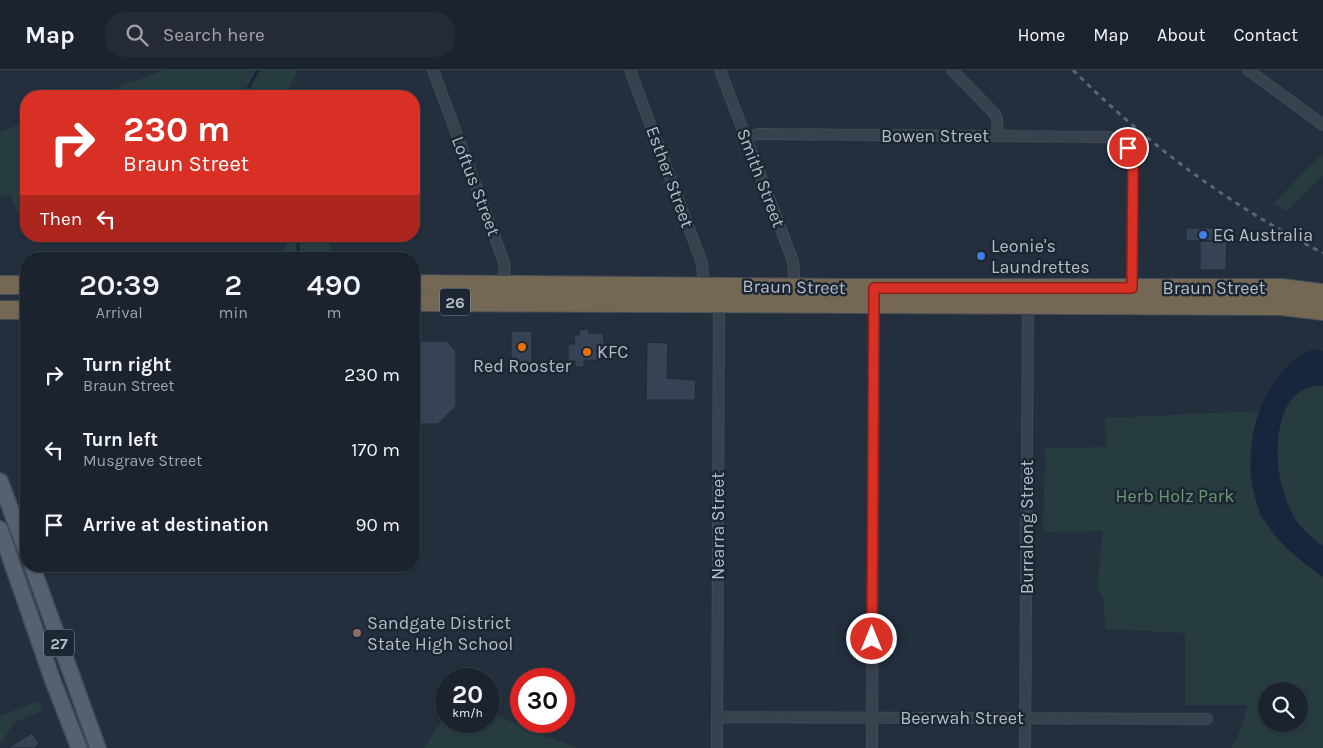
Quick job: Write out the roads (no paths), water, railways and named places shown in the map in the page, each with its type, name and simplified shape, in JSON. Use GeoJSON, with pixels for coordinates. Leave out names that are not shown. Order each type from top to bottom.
{"type":"FeatureCollection","features":[{"type":"Feature","properties":{"kind":"highway","name":"Braun Street"},"geometry":{"type":"LineString","coordinates":[[420,284],[874,288],[1282,288],[1323,293]]}},
{"type":"Feature","properties":{"kind":"highway"},"geometry":{"type":"LineString","coordinates":[[4,285],[20,285]]}},
{"type":"Feature","properties":{"kind":"highway","name":"Braun Street"},"geometry":{"type":"LineString","coordinates":[[420,302],[874,306],[1281,306],[1323,311]]}},
{"type":"Feature","properties":{"kind":"highway"},"geometry":{"type":"LineString","coordinates":[[0,310],[20,310]]}},
{"type":"Feature","properties":{"kind":"main road"},"geometry":{"type":"LineString","coordinates":[[0,481],[20,534]]}},
{"type":"Feature","properties":{"kind":"main road","name":"27"},"geometry":{"type":"LineString","coordinates":[[0,529],[53,681],[79,748]]}},
{"type":"Feature","properties":{"kind":"main road","name":"27"},"geometry":{"type":"LineString","coordinates":[[34,572],[98,748]]}},
{"type":"Feature","properties":{"kind":"street","name":"Loftus Street"},"geometry":{"type":"LineString","coordinates":[[433,70],[505,265],[504,285],[496,302]]}},
{"type":"Feature","properties":{"kind":"street","name":"Esther Street"},"geometry":{"type":"LineString","coordinates":[[630,70],[702,263],[704,286]]}},
{"type":"Feature","properties":{"kind":"street","name":"Smith Street"},"geometry":{"type":"LineString","coordinates":[[720,70],[793,261],[795,287]]}},
{"type":"Feature","properties":{"kind":"street"},"geometry":{"type":"LineString","coordinates":[[952,70],[995,114],[998,136]]}},
{"type":"Feature","properties":{"kind":"street"},"geometry":{"type":"LineString","coordinates":[[1248,70],[1323,125]]}},
{"type":"Feature","properties":{"kind":"street","name":"Bowen Street"},"geometry":{"type":"LineString","coordinates":[[745,137],[759,134],[1102,135],[1111,137],[1123,144],[1131,156],[1133,165],[1132,288]]}},
{"type":"Feature","properties":{"kind":"street"},"geometry":{"type":"LineString","coordinates":[[872,748],[874,288]]}},
{"type":"Feature","properties":{"kind":"street"},"geometry":{"type":"LineString","coordinates":[[1132,288],[1132,306]]}},
{"type":"Feature","properties":{"kind":"street","name":"Nearra Street"},"geometry":{"type":"LineString","coordinates":[[717,748],[719,304]]}},
{"type":"Feature","properties":{"kind":"street","name":"Burralong Street"},"geometry":{"type":"LineString","coordinates":[[1025,748],[1028,305]]}},
{"type":"Feature","properties":{"kind":"street","name":"Beerwah Street"},"geometry":{"type":"LineString","coordinates":[[717,717],[1207,719]]}},
{"type":"Feature","properties":{"kind":"water"},"geometry":{"type":"Polygon","coordinates":[[[1311,350],[1323,351],[1323,386],[1309,387],[1298,393],[1290,402],[1280,428],[1277,456],[1280,481],[1292,513],[1304,530],[1323,546],[1323,577],[1291,552],[1271,530],[1256,500],[1251,476],[1251,451],[1255,426],[1263,402],[1275,381],[1291,363],[1311,350]]]}},
{"type":"Feature","properties":{"kind":"waterway"},"geometry":{"type":"LineString","coordinates":[[247,90],[258,70]]}},
{"type":"Feature","properties":{"kind":"waterway"},"geometry":{"type":"LineString","coordinates":[[298,242],[298,252]]}},
{"type":"Feature","properties":{"kind":"railway"},"geometry":{"type":"LineString","coordinates":[[1073,70],[1130,123],[1191,172],[1255,215],[1323,253]]}},
{"type":"Feature","properties":{"kind":"place","name":"EG Australia"},"geometry":{"type":"Point","coordinates":[1203,235]}},
{"type":"Feature","properties":{"kind":"place","name":"Leonie's Laundrettes"},"geometry":{"type":"Point","coordinates":[981,256]}},
{"type":"Feature","properties":{"kind":"place","name":"Red Rooster"},"geometry":{"type":"Point","coordinates":[522,347]}},
{"type":"Feature","properties":{"kind":"place","name":"KFC"},"geometry":{"type":"Point","coordinates":[587,352]}},
{"type":"Feature","properties":{"kind":"place","name":"Sandgate District State High School"},"geometry":{"type":"Point","coordinates":[357,633]}},
{"type":"Feature","properties":{"kind":"park label","name":"Herb Holz Park"},"geometry":{"type":"Point","coordinates":[1175,496]}}]}
